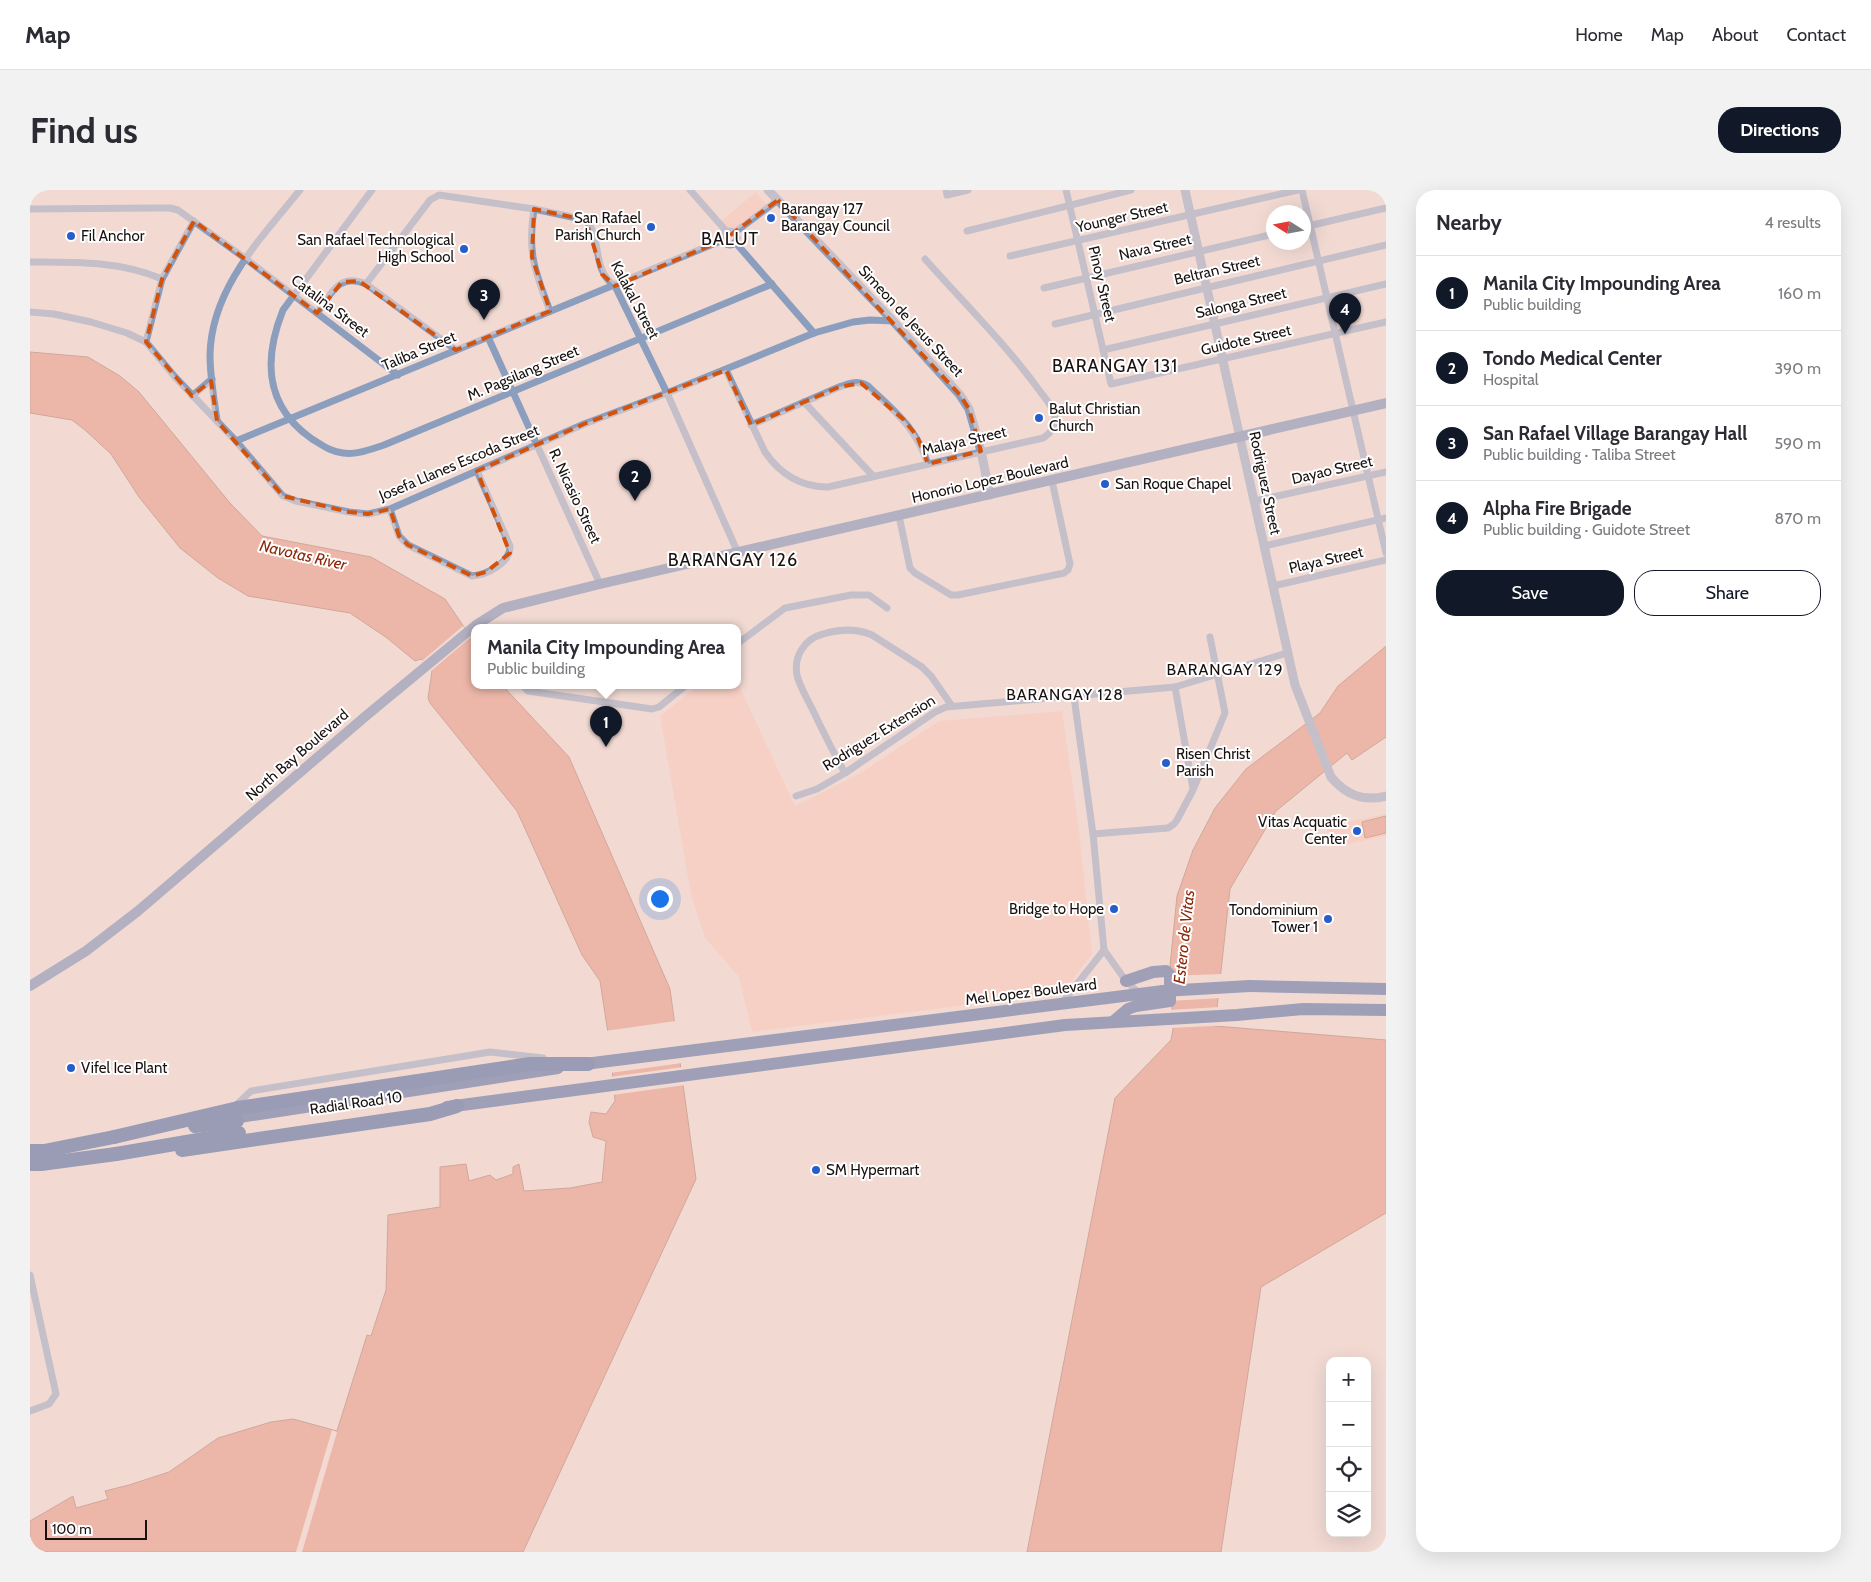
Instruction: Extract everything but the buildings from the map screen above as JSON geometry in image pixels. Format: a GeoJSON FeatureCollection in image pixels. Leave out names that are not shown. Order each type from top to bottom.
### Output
{"type":"FeatureCollection","features":[{"type":"Feature","properties":{"kind":"highway"},"geometry":{"type":"LineString","coordinates":[[1114,1021],[1128,1009],[1136,1006],[1170,1001],[1170,974],[1166,971],[1153,972],[1126,981]]}},
{"type":"Feature","properties":{"kind":"highway","name":"Mel Lopez Boulevard"},"geometry":{"type":"LineString","coordinates":[[682,1052],[1163,991],[1250,986],[1386,989]]}},
{"type":"Feature","properties":{"kind":"highway"},"geometry":{"type":"LineString","coordinates":[[1114,1021],[1237,1015],[1302,1009],[1386,1010]]}},
{"type":"Feature","properties":{"kind":"highway","name":"Radial Road 10"},"geometry":{"type":"LineString","coordinates":[[30,1170],[457,1106],[970,1037],[1114,1021]]}},
{"type":"Feature","properties":{"kind":"highway","name":"Radial Road 10"},"geometry":{"type":"LineString","coordinates":[[31,1156],[218,1120],[588,1064],[682,1052]]}},
{"type":"Feature","properties":{"kind":"highway"},"geometry":{"type":"LineString","coordinates":[[31,1156],[44,1151],[238,1108],[530,1064],[588,1064]]}},
{"type":"Feature","properties":{"kind":"highway"},"geometry":{"type":"LineString","coordinates":[[31,1156],[41,1164],[116,1154],[182,1150],[430,1114],[457,1106]]}},
{"type":"Feature","properties":{"kind":"highway"},"geometry":{"type":"LineString","coordinates":[[218,1120],[221,1140]]}},
{"type":"Feature","properties":{"kind":"highway"},"geometry":{"type":"LineString","coordinates":[[114,1137],[238,1127],[116,1154]]}},
{"type":"Feature","properties":{"kind":"main road","name":"Honorio Lopez Boulevard"},"geometry":{"type":"LineString","coordinates":[[600,584],[1386,403]]}},
{"type":"Feature","properties":{"kind":"main road","name":"North Bay Boulevard"},"geometry":{"type":"LineString","coordinates":[[480,624],[503,608],[600,584]]}},
{"type":"Feature","properties":{"kind":"main road","name":"North Bay Boulevard"},"geometry":{"type":"LineString","coordinates":[[30,986],[86,951],[138,911],[367,715],[471,630]]}},
{"type":"Feature","properties":{"kind":"street"},"geometry":{"type":"LineString","coordinates":[[217,421],[210,355],[218,310],[225,293],[246,258],[300,190]]}},
{"type":"Feature","properties":{"kind":"street"},"geometry":{"type":"LineString","coordinates":[[289,420],[274,389],[271,350],[274,333],[283,310],[372,190]]}},
{"type":"Feature","properties":{"kind":"street"},"geometry":{"type":"LineString","coordinates":[[690,190],[730,232],[737,237],[735,242],[730,245],[726,244],[724,236],[730,232],[778,200]]}},
{"type":"Feature","properties":{"kind":"street","name":"Simeon de Jesus Street"},"geometry":{"type":"LineString","coordinates":[[768,190],[893,321],[960,395],[969,409],[981,451],[990,495]]}},
{"type":"Feature","properties":{"kind":"street"},"geometry":{"type":"LineString","coordinates":[[946,192],[968,190]]}},
{"type":"Feature","properties":{"kind":"street","name":"Pinoy Street"},"geometry":{"type":"LineString","coordinates":[[1066,190],[1112,384]]}},
{"type":"Feature","properties":{"kind":"street"},"geometry":{"type":"LineString","coordinates":[[966,231],[1131,190]]}},
{"type":"Feature","properties":{"kind":"street","name":"Rodriguez Street"},"geometry":{"type":"LineString","coordinates":[[1184,190],[1295,685],[1331,777],[1341,787],[1353,795],[1364,799],[1376,799],[1386,796]]}},
{"type":"Feature","properties":{"kind":"street","name":"Younger Street"},"geometry":{"type":"LineString","coordinates":[[1010,256],[1298,190]]}},
{"type":"Feature","properties":{"kind":"street"},"geometry":{"type":"LineString","coordinates":[[1302,190],[1304,205]]}},
{"type":"Feature","properties":{"kind":"street","name":"Kalakal Street"},"geometry":{"type":"LineString","coordinates":[[366,284],[434,197],[445,195],[534,209],[586,220],[592,228],[602,274],[607,281],[615,286],[641,339],[738,553]]}},
{"type":"Feature","properties":{"kind":"street","name":"Catalina Street"},"geometry":{"type":"LineString","coordinates":[[30,209],[170,208],[178,210],[246,258],[398,375]]}},
{"type":"Feature","properties":{"kind":"street"},"geometry":{"type":"LineString","coordinates":[[1311,225],[1386,208]]}},
{"type":"Feature","properties":{"kind":"street"},"geometry":{"type":"LineString","coordinates":[[534,209],[531,233],[534,270],[550,311]]}},
{"type":"Feature","properties":{"kind":"street"},"geometry":{"type":"LineString","coordinates":[[146,342],[162,279],[194,221]]}},
{"type":"Feature","properties":{"kind":"street","name":"Nava Street"},"geometry":{"type":"LineString","coordinates":[[1044,288],[1266,236]]}},
{"type":"Feature","properties":{"kind":"street"},"geometry":{"type":"LineString","coordinates":[[1311,239],[1318,261],[1369,476],[1382,519],[1386,553]]}},
{"type":"Feature","properties":{"kind":"street","name":"Taliba Street"},"geometry":{"type":"LineString","coordinates":[[236,441],[724,240]]}},
{"type":"Feature","properties":{"kind":"street"},"geometry":{"type":"LineString","coordinates":[[735,242],[814,333]]}},
{"type":"Feature","properties":{"kind":"street","name":"Beltran Street"},"geometry":{"type":"LineString","coordinates":[[1054,324],[1206,286],[1386,245]]}},
{"type":"Feature","properties":{"kind":"street","name":"Malaya Street"},"geometry":{"type":"LineString","coordinates":[[726,370],[751,425],[772,463],[793,479],[816,487],[1043,438],[1050,434],[1054,426],[1055,416],[1051,406],[1016,361],[925,259]]}},
{"type":"Feature","properties":{"kind":"street"},"geometry":{"type":"LineString","coordinates":[[30,262],[102,263],[124,267],[162,279]]}},
{"type":"Feature","properties":{"kind":"street"},"geometry":{"type":"LineString","coordinates":[[317,313],[342,282],[352,280],[366,284],[456,350]]}},
{"type":"Feature","properties":{"kind":"street","name":"M. Pagsilang Street"},"geometry":{"type":"LineString","coordinates":[[289,420],[304,433],[332,451],[356,454],[384,445],[772,284]]}},
{"type":"Feature","properties":{"kind":"street","name":"Salonga Street"},"geometry":{"type":"LineString","coordinates":[[1103,350],[1386,284]]}},
{"type":"Feature","properties":{"kind":"street","name":"Josefa Llanes Escoda Street"},"geometry":{"type":"LineString","coordinates":[[30,312],[54,314],[91,322],[127,333],[146,342],[175,378],[236,441],[283,496],[296,501],[368,514],[390,509],[584,424],[667,394],[814,333],[853,322],[870,320],[893,321]]}},
{"type":"Feature","properties":{"kind":"street","name":"Guidote Street"},"geometry":{"type":"LineString","coordinates":[[1112,384],[1386,322]]}},
{"type":"Feature","properties":{"kind":"street","name":"R. Nicasio Street"},"geometry":{"type":"LineString","coordinates":[[488,337],[600,584]]}},
{"type":"Feature","properties":{"kind":"street"},"geometry":{"type":"LineString","coordinates":[[192,396],[212,379]]}},
{"type":"Feature","properties":{"kind":"street"},"geometry":{"type":"LineString","coordinates":[[751,425],[839,386],[862,382],[903,419],[917,436],[928,464]]}},
{"type":"Feature","properties":{"kind":"street"},"geometry":{"type":"LineString","coordinates":[[804,402],[873,476]]}},
{"type":"Feature","properties":{"kind":"street"},"geometry":{"type":"LineString","coordinates":[[390,509],[398,536],[408,546],[472,576],[480,575],[504,561],[510,552],[510,546],[477,471]]}},
{"type":"Feature","properties":{"kind":"street","name":"Dayao Street"},"geometry":{"type":"LineString","coordinates":[[1255,501],[1386,472]]}},
{"type":"Feature","properties":{"kind":"street"},"geometry":{"type":"LineString","coordinates":[[899,516],[910,568],[915,573],[951,594],[958,595],[1064,573],[1068,570],[1070,564],[1052,481]]}},
{"type":"Feature","properties":{"kind":"street"},"geometry":{"type":"LineString","coordinates":[[1264,546],[1382,519]]}},
{"type":"Feature","properties":{"kind":"street","name":"Playa Street"},"geometry":{"type":"LineString","coordinates":[[1273,586],[1386,560]]}},
{"type":"Feature","properties":{"kind":"street"},"geometry":{"type":"LineString","coordinates":[[741,641],[785,608],[851,595],[869,595],[886,608]]}},
{"type":"Feature","properties":{"kind":"street"},"geometry":{"type":"LineString","coordinates":[[845,773],[829,746],[798,679],[797,662],[801,650],[808,640],[822,634],[852,629],[872,635],[922,667],[931,676],[952,706]]}},
{"type":"Feature","properties":{"kind":"street"},"geometry":{"type":"LineString","coordinates":[[1093,834],[1168,828],[1177,820],[1193,790],[1225,713],[1210,637]]}},
{"type":"Feature","properties":{"kind":"street","name":"Rodriguez Extension"},"geometry":{"type":"LineString","coordinates":[[796,796],[817,788],[845,773],[941,708],[1175,687],[1288,653]]}},
{"type":"Feature","properties":{"kind":"street"},"geometry":{"type":"LineString","coordinates":[[1175,687],[1193,790]]}},
{"type":"Feature","properties":{"kind":"street"},"geometry":{"type":"LineString","coordinates":[[526,689],[528,691],[652,709],[659,707],[681,689]]}},
{"type":"Feature","properties":{"kind":"street"},"geometry":{"type":"LineString","coordinates":[[1074,697],[1093,834],[1104,950],[1126,981],[1140,994]]}},
{"type":"Feature","properties":{"kind":"street"},"geometry":{"type":"LineString","coordinates":[[1061,1005],[1104,950]]}},
{"type":"Feature","properties":{"kind":"street"},"geometry":{"type":"LineString","coordinates":[[218,1120],[251,1091],[490,1052],[588,1064]]}},
{"type":"Feature","properties":{"kind":"street"},"geometry":{"type":"LineString","coordinates":[[30,1275],[56,1394],[48,1404],[30,1411]]}},
{"type":"Feature","properties":{"kind":"highlighted area"},"geometry":{"type":"Polygon","coordinates":[[[778,200],[960,395],[969,409],[981,451],[928,464],[917,436],[903,419],[861,383],[839,387],[751,425],[726,370],[584,424],[477,471],[510,553],[486,572],[472,576],[408,545],[399,536],[390,509],[368,514],[349,512],[283,496],[217,421],[211,381],[192,396],[146,342],[162,279],[194,221],[317,313],[342,282],[359,281],[456,350],[550,311],[532,257],[534,209],[586,220],[602,274],[615,286],[725,239],[778,200]]]}},
{"type":"Feature","properties":{"kind":"shaded area"},"geometry":{"type":"Polygon","coordinates":[[[756,192],[767,205],[735,230],[726,228],[721,221],[756,192]]]}},
{"type":"Feature","properties":{"kind":"shaded area"},"geometry":{"type":"Polygon","coordinates":[[[694,689],[741,689],[795,806],[859,774],[939,721],[1062,711],[1079,829],[1092,954],[1064,991],[752,1032],[739,977],[705,938],[691,895],[660,716],[694,689]]]}},
{"type":"Feature","properties":{"kind":"shaded area","name":"Vitas Acquatic Center"},"geometry":{"type":"Polygon","coordinates":[[[1386,814],[1386,836],[1334,847],[1326,826],[1386,814]]]}},
{"type":"Feature","properties":{"kind":"water","name":"Navotas River"},"geometry":{"type":"Polygon","coordinates":[[[30,352],[88,357],[120,376],[139,392],[230,503],[262,536],[371,557],[445,599],[471,637],[471,689],[506,689],[569,757],[670,989],[696,1179],[523,1552],[30,1552],[30,1521],[73,1496],[76,1508],[108,1499],[105,1491],[169,1472],[218,1438],[271,1422],[293,1419],[337,1431],[367,1335],[371,1336],[386,1290],[388,1215],[440,1207],[440,1167],[466,1164],[469,1181],[490,1175],[496,1180],[513,1174],[513,1167],[519,1164],[524,1191],[570,1188],[602,1182],[606,1141],[593,1137],[589,1122],[591,1112],[606,1114],[615,1101],[610,1046],[600,981],[582,955],[517,811],[430,703],[428,698],[432,671],[421,659],[415,661],[387,638],[350,613],[248,596],[218,578],[180,548],[139,497],[111,454],[85,430],[72,420],[30,413],[30,352]]]}},
{"type":"Feature","properties":{"kind":"water","name":"Estero de Vitas"},"geometry":{"type":"Polygon","coordinates":[[[1386,646],[1386,737],[1352,760],[1347,753],[1276,811],[1230,889],[1215,1026],[1386,1040],[1386,1213],[1261,1287],[1221,1552],[1027,1552],[1115,1098],[1171,1040],[1173,1029],[1170,966],[1177,896],[1193,850],[1215,808],[1246,769],[1320,713],[1338,686],[1386,646]]]}},
{"type":"Feature","properties":{"kind":"water"},"geometry":{"type":"Polygon","coordinates":[[[1386,816],[1386,833],[1365,838],[1362,822],[1386,816]]]}},
{"type":"Feature","properties":{"kind":"pier"},"geometry":{"type":"Polygon","coordinates":[[[463,626],[471,635],[431,671],[422,661],[463,626]]]}},
{"type":"Feature","properties":{"kind":"pier"},"geometry":{"type":"Polygon","coordinates":[[[1223,974],[1221,998],[1169,1001],[1168,976],[1223,974]]]}},
{"type":"Feature","properties":{"kind":"pier"},"geometry":{"type":"Polygon","coordinates":[[[1220,1007],[1218,1024],[1231,1025],[1170,1028],[1170,1010],[1220,1007]]]}},
{"type":"Feature","properties":{"kind":"pier"},"geometry":{"type":"Polygon","coordinates":[[[676,1021],[682,1063],[610,1073],[605,1031],[676,1021]]]}},
{"type":"Feature","properties":{"kind":"pier"},"geometry":{"type":"Polygon","coordinates":[[[683,1067],[685,1085],[612,1095],[610,1077],[683,1067]]]}},
{"type":"Feature","properties":{"kind":"pier"},"geometry":{"type":"Polygon","coordinates":[[[332,1430],[337,1432],[302,1552],[296,1552],[332,1430]]]}},
{"type":"Feature","properties":{"kind":"place","name":"Barangay 127 Barangay Council"},"geometry":{"type":"Point","coordinates":[771,218]}},
{"type":"Feature","properties":{"kind":"place","name":"San Rafael Parish Church"},"geometry":{"type":"Point","coordinates":[651,227]}},
{"type":"Feature","properties":{"kind":"place","name":"Fil Anchor"},"geometry":{"type":"Point","coordinates":[71,236]}},
{"type":"Feature","properties":{"kind":"place","name":"San Rafael Technological High School"},"geometry":{"type":"Point","coordinates":[464,249]}},
{"type":"Feature","properties":{"kind":"place","name":"San Rafael Village Barangay Hall"},"geometry":{"type":"Point","coordinates":[484,320]}},
{"type":"Feature","properties":{"kind":"place","name":"Alpha Fire Brigade"},"geometry":{"type":"Point","coordinates":[1345,334]}},
{"type":"Feature","properties":{"kind":"place","name":"Balut Christian Church"},"geometry":{"type":"Point","coordinates":[1039,418]}},
{"type":"Feature","properties":{"kind":"place","name":"San Roque Chapel"},"geometry":{"type":"Point","coordinates":[1105,484]}},
{"type":"Feature","properties":{"kind":"place","name":"Tondo Medical Center"},"geometry":{"type":"Point","coordinates":[635,501]}},
{"type":"Feature","properties":{"kind":"place","name":"Manila City Impounding Area"},"geometry":{"type":"Point","coordinates":[606,747]}},
{"type":"Feature","properties":{"kind":"place","name":"Risen Christ Parish"},"geometry":{"type":"Point","coordinates":[1166,763]}},
{"type":"Feature","properties":{"kind":"place","name":"Vitas Acquatic Center"},"geometry":{"type":"Point","coordinates":[1357,831]}},
{"type":"Feature","properties":{"kind":"place","name":"Bridge to Hope"},"geometry":{"type":"Point","coordinates":[1114,909]}},
{"type":"Feature","properties":{"kind":"place","name":"Tondominium Tower 1"},"geometry":{"type":"Point","coordinates":[1328,919]}},
{"type":"Feature","properties":{"kind":"place","name":"Vifel Ice Plant"},"geometry":{"type":"Point","coordinates":[71,1068]}},
{"type":"Feature","properties":{"kind":"place","name":"SM Hypermart"},"geometry":{"type":"Point","coordinates":[816,1170]}},
{"type":"Feature","properties":{"kind":"district","name":"BALUT"},"geometry":{"type":"Point","coordinates":[730,239]}},
{"type":"Feature","properties":{"kind":"district","name":"BARANGAY 131"},"geometry":{"type":"Point","coordinates":[1115,366]}},
{"type":"Feature","properties":{"kind":"district","name":"BARANGAY 126"},"geometry":{"type":"Point","coordinates":[733,560]}},
{"type":"Feature","properties":{"kind":"district","name":"BARANGAY 129"},"geometry":{"type":"Point","coordinates":[1225,669]}},
{"type":"Feature","properties":{"kind":"district","name":"BARANGAY 128"},"geometry":{"type":"Point","coordinates":[1065,694]}}]}
